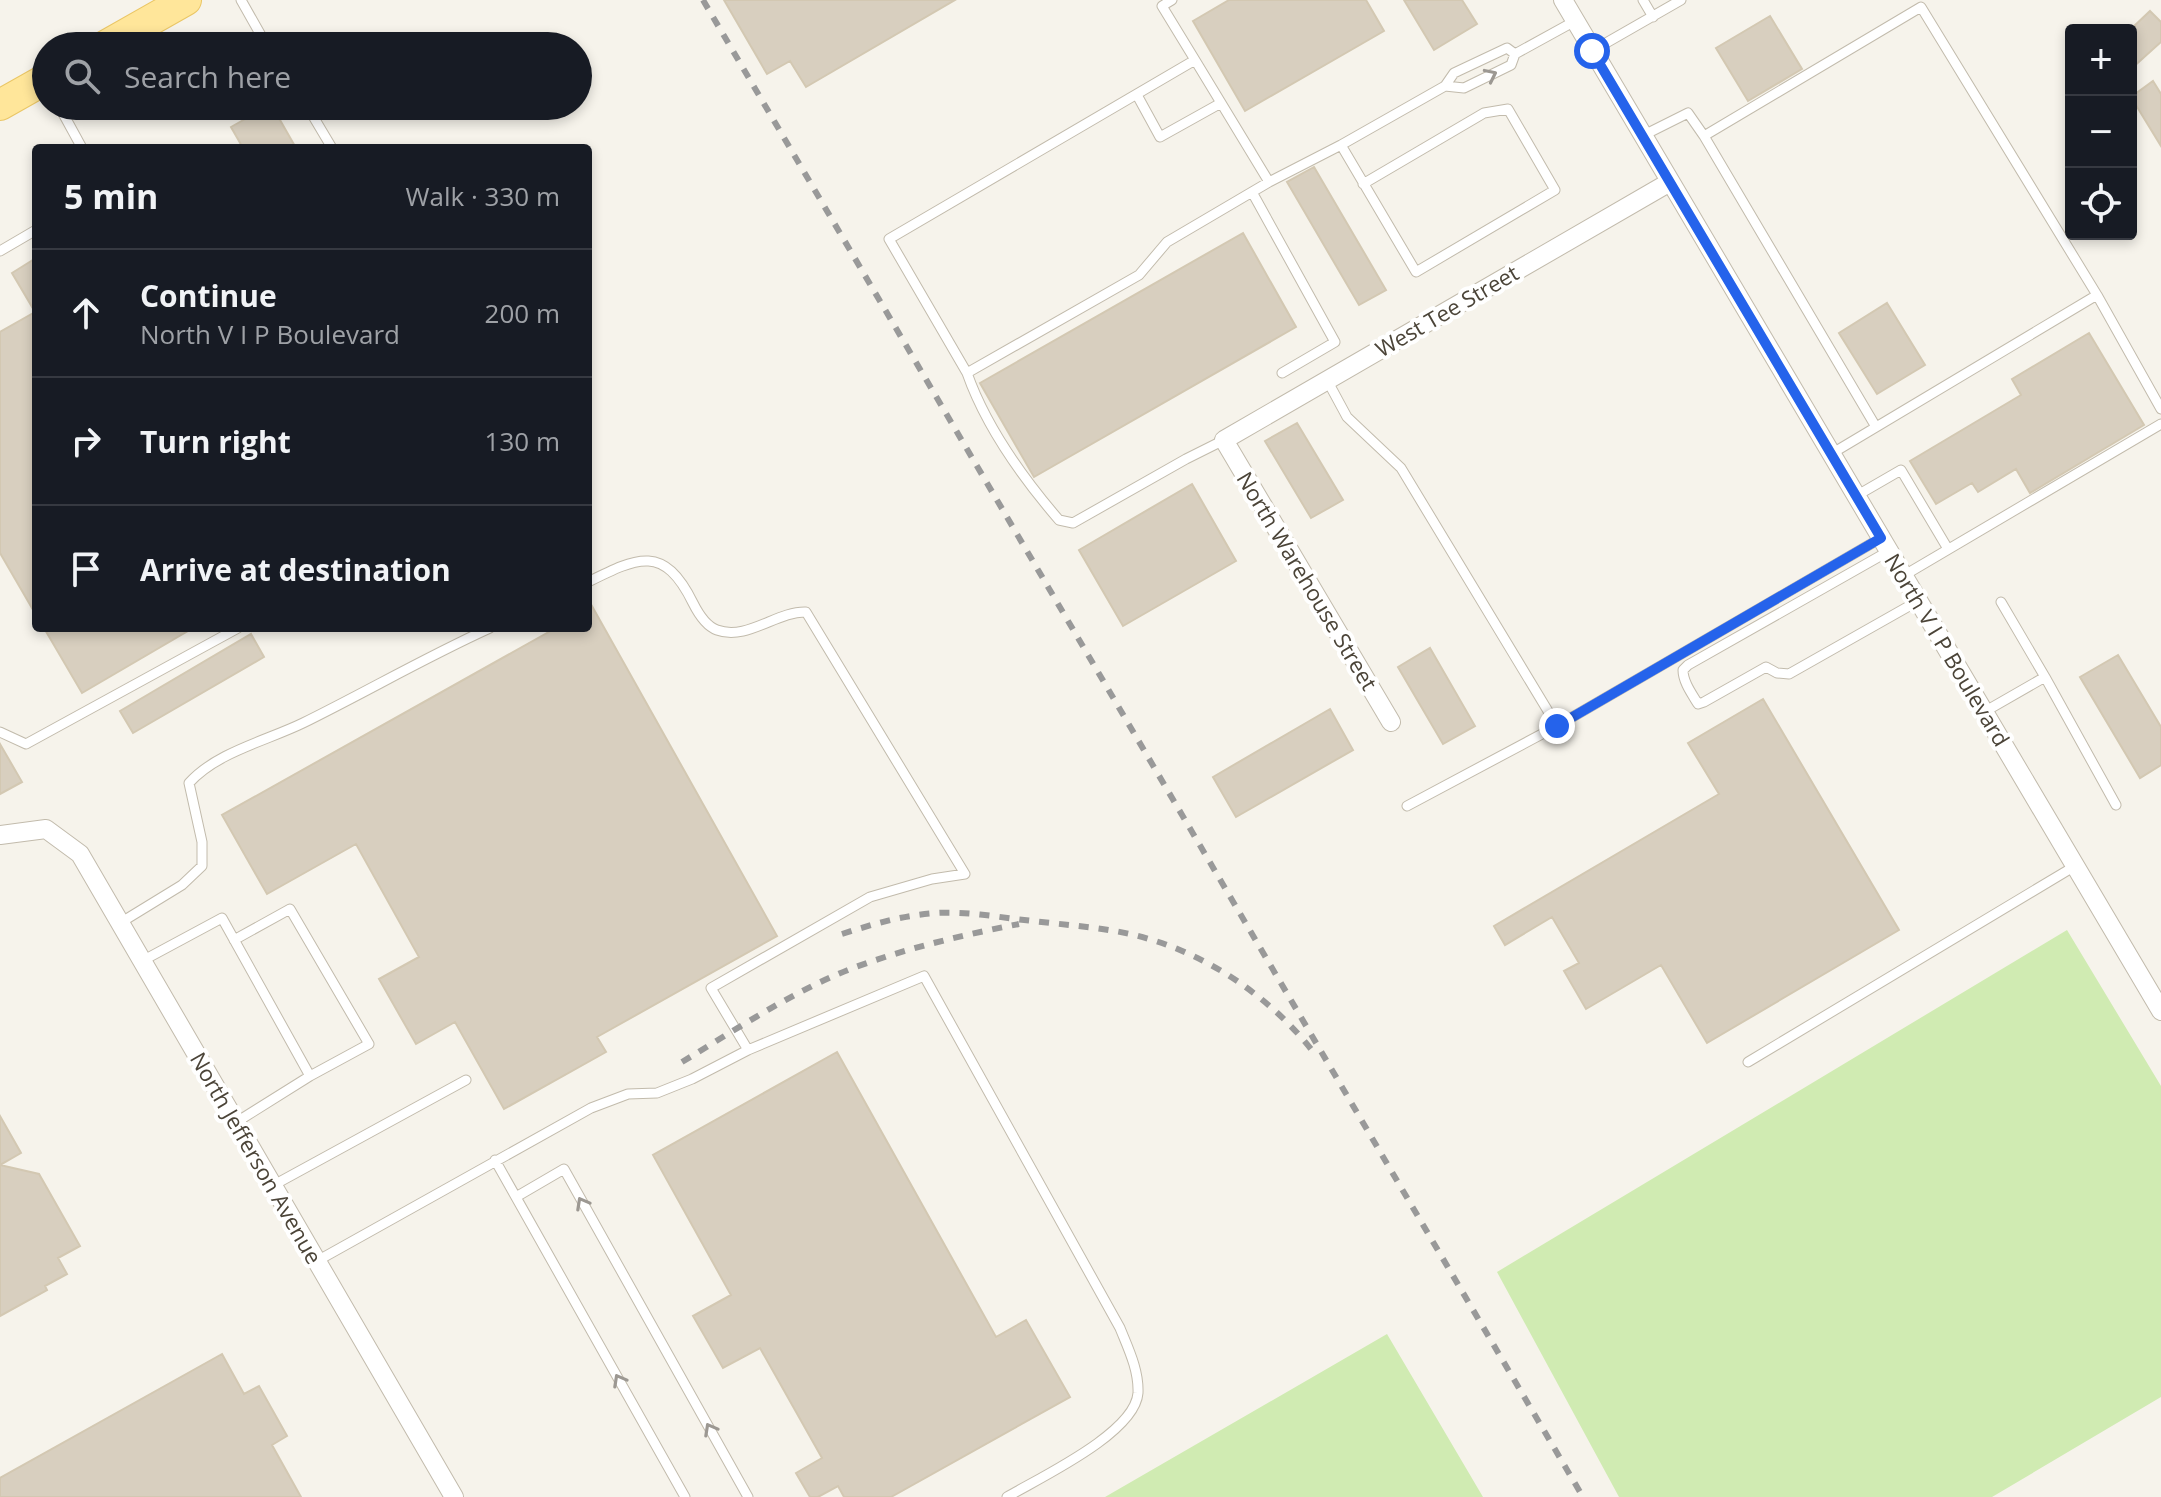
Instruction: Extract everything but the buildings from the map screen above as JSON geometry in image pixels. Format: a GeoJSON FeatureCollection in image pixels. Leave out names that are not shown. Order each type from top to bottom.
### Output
{"type":"FeatureCollection","features":[{"type":"Feature","properties":{"kind":"main road"},"geometry":{"type":"LineString","coordinates":[[135,32],[186,0]]}},
{"type":"Feature","properties":{"kind":"main road"},"geometry":{"type":"LineString","coordinates":[[0,105],[32,88]]}},
{"type":"Feature","properties":{"kind":"street","name":"North V I P Boulevard"},"geometry":{"type":"LineString","coordinates":[[1563,0],[2161,1011]]}},
{"type":"Feature","properties":{"kind":"street","name":"West Tee Street"},"geometry":{"type":"LineString","coordinates":[[1224,440],[1670,182]]}},
{"type":"Feature","properties":{"kind":"street","name":"North Warehouse Street"},"geometry":{"type":"LineString","coordinates":[[1224,440],[1391,722]]}},
{"type":"Feature","properties":{"kind":"street","name":"North Jefferson Avenue"},"geometry":{"type":"LineString","coordinates":[[0,835],[46,829],[80,854],[454,1497]]}},
{"type":"Feature","properties":{"kind":"lane"},"geometry":{"type":"LineString","coordinates":[[241,0],[259,32]]}},
{"type":"Feature","properties":{"kind":"lane"},"geometry":{"type":"LineString","coordinates":[[1172,0],[1162,6],[1269,182]]}},
{"type":"Feature","properties":{"kind":"lane"},"geometry":{"type":"LineString","coordinates":[[1643,0],[1653,17]]}},
{"type":"Feature","properties":{"kind":"lane"},"geometry":{"type":"LineString","coordinates":[[1592,51],[1681,0]]}},
{"type":"Feature","properties":{"kind":"lane"},"geometry":{"type":"LineString","coordinates":[[1704,136],[1921,7],[2097,295],[2161,409]]}},
{"type":"Feature","properties":{"kind":"lane"},"geometry":{"type":"LineString","coordinates":[[1445,86],[1464,88],[1511,65],[1515,54],[1575,21]]}},
{"type":"Feature","properties":{"kind":"lane"},"geometry":{"type":"LineString","coordinates":[[967,373],[1139,275],[1167,242],[1269,182],[1445,86],[1454,73],[1507,48],[1515,54]]}},
{"type":"Feature","properties":{"kind":"lane"},"geometry":{"type":"LineString","coordinates":[[1195,60],[889,239],[967,373],[978,406],[1017,466],[1059,520],[1073,523],[1224,440]]}},
{"type":"Feature","properties":{"kind":"lane"},"geometry":{"type":"LineString","coordinates":[[1137,95],[1160,137],[1221,103]]}},
{"type":"Feature","properties":{"kind":"lane"},"geometry":{"type":"LineString","coordinates":[[1341,145],[1363,184],[1416,272],[1555,190],[1508,109],[1484,113],[1363,184]]}},
{"type":"Feature","properties":{"kind":"lane"},"geometry":{"type":"LineString","coordinates":[[1642,136],[1688,113],[1876,427]]}},
{"type":"Feature","properties":{"kind":"lane"},"geometry":{"type":"LineString","coordinates":[[67,120],[80,144]]}},
{"type":"Feature","properties":{"kind":"lane"},"geometry":{"type":"LineString","coordinates":[[315,120],[330,144]]}},
{"type":"Feature","properties":{"kind":"lane"},"geometry":{"type":"LineString","coordinates":[[1252,192],[1335,342],[1282,373]]}},
{"type":"Feature","properties":{"kind":"lane"},"geometry":{"type":"LineString","coordinates":[[0,251],[32,232]]}},
{"type":"Feature","properties":{"kind":"lane"},"geometry":{"type":"LineString","coordinates":[[1831,454],[2097,295]]}},
{"type":"Feature","properties":{"kind":"lane"},"geometry":{"type":"LineString","coordinates":[[1327,380],[1347,417],[1401,468],[1557,726]]}},
{"type":"Feature","properties":{"kind":"lane"},"geometry":{"type":"LineString","coordinates":[[1903,576],[2161,424]]}},
{"type":"Feature","properties":{"kind":"lane"},"geometry":{"type":"LineString","coordinates":[[1856,496],[1901,470],[1948,549]]}},
{"type":"Feature","properties":{"kind":"lane"},"geometry":{"type":"LineString","coordinates":[[1407,806],[1885,544]]}},
{"type":"Feature","properties":{"kind":"lane"},"geometry":{"type":"LineString","coordinates":[[1885,544],[1688,665],[1683,670],[1683,676],[1698,704],[1766,667],[1777,673],[1789,674],[1918,601]]}},
{"type":"Feature","properties":{"kind":"lane"},"geometry":{"type":"LineString","coordinates":[[592,580],[631,562],[652,561],[666,566],[680,578],[700,616],[715,630],[734,633],[792,611],[806,612],[965,874],[932,879],[870,897],[711,988],[748,1050]]}},
{"type":"Feature","properties":{"kind":"lane"},"geometry":{"type":"LineString","coordinates":[[2001,602],[2116,805]]}},
{"type":"Feature","properties":{"kind":"lane"},"geometry":{"type":"LineString","coordinates":[[0,732],[26,744],[231,632]]}},
{"type":"Feature","properties":{"kind":"lane"},"geometry":{"type":"LineString","coordinates":[[120,923],[182,885],[202,866],[202,842],[189,783],[198,774],[230,755],[302,723],[481,632]]}},
{"type":"Feature","properties":{"kind":"lane"},"geometry":{"type":"LineString","coordinates":[[1984,712],[2045,677]]}},
{"type":"Feature","properties":{"kind":"lane"},"geometry":{"type":"LineString","coordinates":[[1748,1062],[2075,866]]}},
{"type":"Feature","properties":{"kind":"lane"},"geometry":{"type":"LineString","coordinates":[[234,940],[290,909],[369,1044],[235,1123]]}},
{"type":"Feature","properties":{"kind":"lane"},"geometry":{"type":"LineString","coordinates":[[142,961],[222,918],[310,1076]]}},
{"type":"Feature","properties":{"kind":"lane"},"geometry":{"type":"LineString","coordinates":[[316,1261],[591,1108],[628,1094],[657,1093],[748,1050],[924,976],[1120,1328],[1134,1363],[1138,1394],[1128,1419],[1104,1439],[1007,1497]]}},
{"type":"Feature","properties":{"kind":"lane"},"geometry":{"type":"LineString","coordinates":[[272,1186],[466,1080]]}},
{"type":"Feature","properties":{"kind":"lane"},"geometry":{"type":"LineString","coordinates":[[495,1160],[685,1497]]}},
{"type":"Feature","properties":{"kind":"lane"},"geometry":{"type":"LineString","coordinates":[[516,1197],[564,1169],[748,1497]]}},
{"type":"Feature","properties":{"kind":"green space"},"geometry":{"type":"Polygon","coordinates":[[[2067,930],[2161,1086],[2161,1397],[1992,1497],[1619,1497],[1497,1272],[2067,930]]]}},
{"type":"Feature","properties":{"kind":"green space"},"geometry":{"type":"Polygon","coordinates":[[[1387,1334],[1483,1497],[1105,1497],[1387,1334]]]}},
{"type":"Feature","properties":{"kind":"railway"},"geometry":{"type":"LineString","coordinates":[[703,0],[1583,1497]]}},
{"type":"Feature","properties":{"kind":"railway"},"geometry":{"type":"LineString","coordinates":[[842,934],[901,918],[949,913],[1082,926],[1130,934],[1182,951],[1230,976],[1274,1010],[1311,1049]]}},
{"type":"Feature","properties":{"kind":"railway"},"geometry":{"type":"LineString","coordinates":[[682,1062],[787,999],[831,977],[894,954],[1019,924]]}},
{"type":"Feature","properties":{"kind":"route"},"geometry":{"type":"LineString","coordinates":[[1557,726],[1881,538],[1592,51]]}}]}
